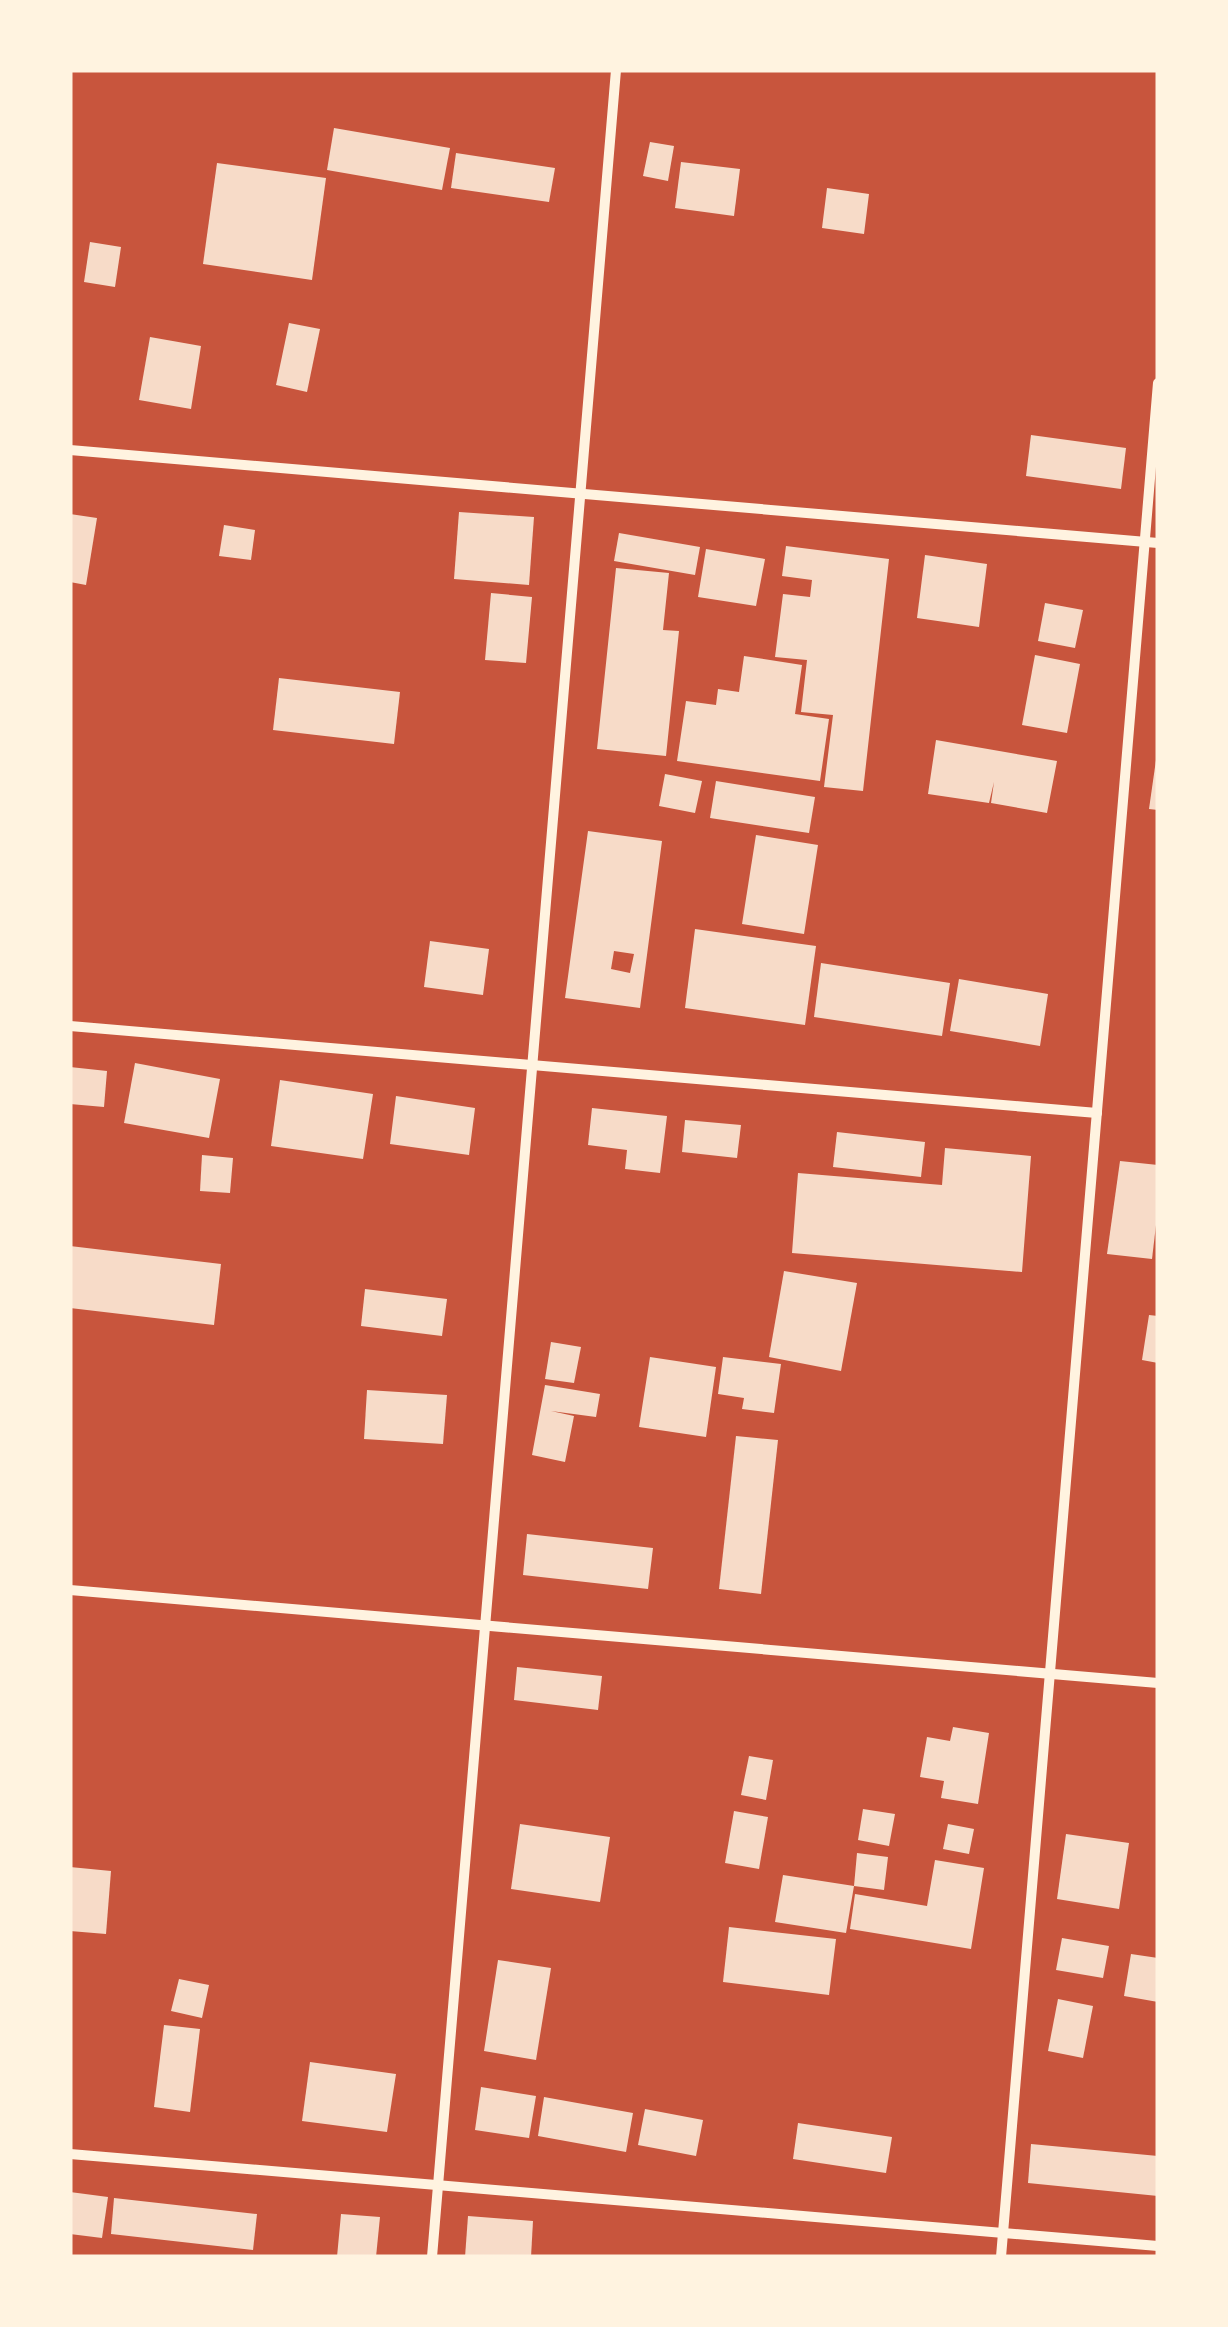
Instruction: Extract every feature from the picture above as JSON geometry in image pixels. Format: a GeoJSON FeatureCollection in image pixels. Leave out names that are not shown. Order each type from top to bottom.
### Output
{"type":"FeatureCollection","features":[{"type":"Feature","properties":{"kind":"street"},"geometry":{"type":"LineString","coordinates":[[432,2257],[616,70]]}},
{"type":"Feature","properties":{"kind":"street"},"geometry":{"type":"LineString","coordinates":[[1001,2257],[1158,383]]}},
{"type":"Feature","properties":{"kind":"street"},"geometry":{"type":"LineString","coordinates":[[70,450],[1158,543]]}},
{"type":"Feature","properties":{"kind":"street"},"geometry":{"type":"LineString","coordinates":[[70,1026],[1097,1113]]}},
{"type":"Feature","properties":{"kind":"street"},"geometry":{"type":"LineString","coordinates":[[70,1590],[1158,1683]]}},
{"type":"Feature","properties":{"kind":"street"},"geometry":{"type":"LineString","coordinates":[[70,2154],[1158,2246]]}},
{"type":"Feature","properties":{"kind":"building"},"geometry":{"type":"Polygon","coordinates":[[[334,128],[450,148],[442,190],[327,170],[334,128]]]}},
{"type":"Feature","properties":{"kind":"building"},"geometry":{"type":"Polygon","coordinates":[[[650,142],[674,146],[668,181],[643,176],[650,142]]]}},
{"type":"Feature","properties":{"kind":"building"},"geometry":{"type":"Polygon","coordinates":[[[456,153],[555,168],[549,202],[451,188],[456,153]]]}},
{"type":"Feature","properties":{"kind":"building"},"geometry":{"type":"Polygon","coordinates":[[[681,162],[740,169],[734,216],[675,208],[681,162]]]}},
{"type":"Feature","properties":{"kind":"building"},"geometry":{"type":"Polygon","coordinates":[[[217,163],[326,178],[312,280],[203,264],[217,163]]]}},
{"type":"Feature","properties":{"kind":"building"},"geometry":{"type":"Polygon","coordinates":[[[827,188],[869,194],[864,234],[822,228],[827,188]]]}},
{"type":"Feature","properties":{"kind":"building"},"geometry":{"type":"Polygon","coordinates":[[[90,242],[121,247],[115,287],[84,282],[90,242]]]}},
{"type":"Feature","properties":{"kind":"building"},"geometry":{"type":"Polygon","coordinates":[[[289,323],[320,329],[307,392],[276,385],[289,323]]]}},
{"type":"Feature","properties":{"kind":"building"},"geometry":{"type":"Polygon","coordinates":[[[150,337],[201,346],[191,409],[139,400],[150,337]]]}},
{"type":"Feature","properties":{"kind":"building"},"geometry":{"type":"Polygon","coordinates":[[[1031,435],[1126,448],[1121,489],[1026,476],[1031,435]]]}},
{"type":"Feature","properties":{"kind":"building"},"geometry":{"type":"Polygon","coordinates":[[[459,512],[534,517],[529,585],[454,579],[459,512]]]}},
{"type":"Feature","properties":{"kind":"building"},"geometry":{"type":"Polygon","coordinates":[[[70,514],[97,518],[86,585],[70,582],[70,514]]]}},
{"type":"Feature","properties":{"kind":"building"},"geometry":{"type":"Polygon","coordinates":[[[224,525],[255,530],[251,560],[219,556],[224,525]]]}},
{"type":"Feature","properties":{"kind":"building"},"geometry":{"type":"Polygon","coordinates":[[[619,533],[700,547],[695,575],[614,561],[619,533]]]}},
{"type":"Feature","properties":{"kind":"building"},"geometry":{"type":"Polygon","coordinates":[[[786,546],[889,559],[863,791],[824,787],[833,715],[801,712],[807,660],[775,657],[783,594],[810,597],[812,580],[782,576],[786,546]]]}},
{"type":"Feature","properties":{"kind":"building"},"geometry":{"type":"Polygon","coordinates":[[[706,549],[765,559],[756,606],[698,597],[706,549]]]}},
{"type":"Feature","properties":{"kind":"building"},"geometry":{"type":"Polygon","coordinates":[[[925,555],[987,564],[979,627],[917,618],[925,555]]]}},
{"type":"Feature","properties":{"kind":"building"},"geometry":{"type":"Polygon","coordinates":[[[616,568],[669,573],[663,630],[679,631],[666,756],[597,749],[616,568]]]}},
{"type":"Feature","properties":{"kind":"building"},"geometry":{"type":"Polygon","coordinates":[[[491,593],[532,597],[526,663],[485,660],[491,593]]]}},
{"type":"Feature","properties":{"kind":"building"},"geometry":{"type":"Polygon","coordinates":[[[1045,603],[1083,610],[1075,648],[1038,641],[1045,603]]]}},
{"type":"Feature","properties":{"kind":"building"},"geometry":{"type":"Polygon","coordinates":[[[1035,655],[1080,664],[1067,733],[1022,725],[1035,655]]]}},
{"type":"Feature","properties":{"kind":"building"},"geometry":{"type":"Polygon","coordinates":[[[744,656],[802,665],[795,714],[829,719],[820,781],[677,761],[686,701],[716,705],[718,689],[739,692],[744,656]]]}},
{"type":"Feature","properties":{"kind":"building"},"geometry":{"type":"Polygon","coordinates":[[[279,678],[400,692],[394,744],[273,730],[279,678]]]}},
{"type":"Feature","properties":{"kind":"building"},"geometry":{"type":"Polygon","coordinates":[[[936,740],[1057,761],[1047,813],[991,803],[994,782],[989,803],[928,794],[936,740]]]}},
{"type":"Feature","properties":{"kind":"building"},"geometry":{"type":"Polygon","coordinates":[[[1158,760],[1158,810],[1149,809],[1158,760]]]}},
{"type":"Feature","properties":{"kind":"building"},"geometry":{"type":"Polygon","coordinates":[[[665,774],[702,781],[695,813],[659,806],[665,774]]]}},
{"type":"Feature","properties":{"kind":"building"},"geometry":{"type":"Polygon","coordinates":[[[716,781],[815,797],[809,833],[710,818],[716,781]]]}},
{"type":"Feature","properties":{"kind":"building"},"geometry":{"type":"Polygon","coordinates":[[[588,831],[662,841],[640,1008],[565,998],[588,831]],[[614,951],[611,969],[630,973],[634,954],[614,951]]]}},
{"type":"Feature","properties":{"kind":"building"},"geometry":{"type":"Polygon","coordinates":[[[756,835],[818,845],[804,934],[742,924],[756,835]]]}},
{"type":"Feature","properties":{"kind":"building"},"geometry":{"type":"Polygon","coordinates":[[[695,929],[816,946],[805,1025],[685,1008],[695,929]]]}},
{"type":"Feature","properties":{"kind":"building"},"geometry":{"type":"Polygon","coordinates":[[[430,941],[489,949],[483,995],[424,987],[430,941]]]}},
{"type":"Feature","properties":{"kind":"building"},"geometry":{"type":"Polygon","coordinates":[[[821,963],[950,983],[942,1036],[814,1017],[821,963]]]}},
{"type":"Feature","properties":{"kind":"building"},"geometry":{"type":"Polygon","coordinates":[[[959,979],[1048,994],[1040,1046],[950,1031],[959,979]]]}},
{"type":"Feature","properties":{"kind":"building"},"geometry":{"type":"Polygon","coordinates":[[[135,1063],[220,1079],[209,1138],[124,1123],[135,1063]]]}},
{"type":"Feature","properties":{"kind":"building"},"geometry":{"type":"Polygon","coordinates":[[[70,1067],[107,1071],[104,1107],[70,1104],[70,1067]]]}},
{"type":"Feature","properties":{"kind":"building"},"geometry":{"type":"Polygon","coordinates":[[[280,1080],[373,1094],[363,1159],[271,1146],[280,1080]]]}},
{"type":"Feature","properties":{"kind":"building"},"geometry":{"type":"Polygon","coordinates":[[[396,1096],[475,1108],[469,1155],[390,1144],[396,1096]]]}},
{"type":"Feature","properties":{"kind":"building"},"geometry":{"type":"Polygon","coordinates":[[[592,1108],[667,1116],[660,1173],[625,1169],[627,1150],[588,1145],[592,1108]]]}},
{"type":"Feature","properties":{"kind":"building"},"geometry":{"type":"Polygon","coordinates":[[[685,1120],[741,1125],[737,1158],[682,1152],[685,1120]]]}},
{"type":"Feature","properties":{"kind":"building"},"geometry":{"type":"Polygon","coordinates":[[[837,1132],[925,1142],[921,1177],[833,1167],[837,1132]]]}},
{"type":"Feature","properties":{"kind":"building"},"geometry":{"type":"Polygon","coordinates":[[[945,1148],[1031,1156],[1022,1272],[792,1253],[798,1173],[942,1185],[945,1148]]]}},
{"type":"Feature","properties":{"kind":"building"},"geometry":{"type":"Polygon","coordinates":[[[202,1155],[233,1158],[230,1193],[200,1191],[202,1155]]]}},
{"type":"Feature","properties":{"kind":"building"},"geometry":{"type":"Polygon","coordinates":[[[1120,1161],[1158,1165],[1152,1259],[1107,1254],[1120,1161]]]}},
{"type":"Feature","properties":{"kind":"building"},"geometry":{"type":"Polygon","coordinates":[[[70,1246],[221,1264],[214,1325],[70,1308],[70,1246]]]}},
{"type":"Feature","properties":{"kind":"building"},"geometry":{"type":"Polygon","coordinates":[[[784,1271],[857,1283],[841,1371],[769,1357],[784,1271]]]}},
{"type":"Feature","properties":{"kind":"building"},"geometry":{"type":"Polygon","coordinates":[[[365,1289],[447,1299],[442,1336],[361,1326],[365,1289]]]}},
{"type":"Feature","properties":{"kind":"building"},"geometry":{"type":"Polygon","coordinates":[[[1149,1315],[1158,1316],[1158,1363],[1142,1360],[1149,1315]]]}},
{"type":"Feature","properties":{"kind":"building"},"geometry":{"type":"Polygon","coordinates":[[[551,1342],[581,1347],[574,1383],[545,1379],[551,1342]]]}},
{"type":"Feature","properties":{"kind":"building"},"geometry":{"type":"Polygon","coordinates":[[[650,1357],[716,1367],[706,1437],[639,1427],[650,1357]]]}},
{"type":"Feature","properties":{"kind":"building"},"geometry":{"type":"Polygon","coordinates":[[[723,1357],[781,1364],[774,1413],[742,1409],[744,1398],[718,1394],[723,1357]]]}},
{"type":"Feature","properties":{"kind":"building"},"geometry":{"type":"Polygon","coordinates":[[[545,1385],[600,1394],[596,1417],[551,1411],[574,1416],[565,1462],[532,1455],[545,1385]]]}},
{"type":"Feature","properties":{"kind":"building"},"geometry":{"type":"Polygon","coordinates":[[[367,1390],[447,1395],[443,1444],[364,1439],[367,1390]]]}},
{"type":"Feature","properties":{"kind":"building"},"geometry":{"type":"Polygon","coordinates":[[[736,1436],[778,1440],[761,1594],[719,1589],[736,1436]]]}},
{"type":"Feature","properties":{"kind":"building"},"geometry":{"type":"Polygon","coordinates":[[[527,1534],[653,1548],[648,1589],[523,1575],[527,1534]]]}},
{"type":"Feature","properties":{"kind":"building"},"geometry":{"type":"Polygon","coordinates":[[[517,1667],[602,1676],[598,1710],[514,1700],[517,1667]]]}},
{"type":"Feature","properties":{"kind":"building"},"geometry":{"type":"Polygon","coordinates":[[[953,1727],[989,1733],[978,1804],[941,1798],[944,1781],[920,1777],[927,1737],[950,1741],[953,1727]]]}},
{"type":"Feature","properties":{"kind":"building"},"geometry":{"type":"Polygon","coordinates":[[[749,1756],[773,1760],[766,1800],[741,1795],[749,1756]]]}},
{"type":"Feature","properties":{"kind":"building"},"geometry":{"type":"Polygon","coordinates":[[[863,1809],[895,1814],[889,1846],[858,1840],[863,1809]]]}},
{"type":"Feature","properties":{"kind":"building"},"geometry":{"type":"Polygon","coordinates":[[[734,1811],[768,1817],[759,1869],[725,1863],[734,1811]]]}},
{"type":"Feature","properties":{"kind":"building"},"geometry":{"type":"Polygon","coordinates":[[[520,1824],[610,1837],[600,1902],[511,1889],[520,1824]]]}},
{"type":"Feature","properties":{"kind":"building"},"geometry":{"type":"Polygon","coordinates":[[[948,1824],[974,1829],[969,1854],[943,1849],[948,1824]]]}},
{"type":"Feature","properties":{"kind":"building"},"geometry":{"type":"Polygon","coordinates":[[[1066,1834],[1129,1843],[1119,1909],[1057,1899],[1066,1834]]]}},
{"type":"Feature","properties":{"kind":"building"},"geometry":{"type":"Polygon","coordinates":[[[857,1853],[888,1857],[884,1890],[854,1886],[857,1853]]]}},
{"type":"Feature","properties":{"kind":"building"},"geometry":{"type":"Polygon","coordinates":[[[935,1860],[984,1868],[971,1949],[850,1929],[855,1894],[927,1906],[935,1860]]]}},
{"type":"Feature","properties":{"kind":"building"},"geometry":{"type":"Polygon","coordinates":[[[70,1867],[111,1871],[106,1934],[70,1931],[70,1867]]]}},
{"type":"Feature","properties":{"kind":"building"},"geometry":{"type":"Polygon","coordinates":[[[783,1875],[854,1886],[846,1933],[775,1922],[783,1875]]]}},
{"type":"Feature","properties":{"kind":"building"},"geometry":{"type":"Polygon","coordinates":[[[729,1927],[836,1939],[829,1995],[723,1982],[729,1927]]]}},
{"type":"Feature","properties":{"kind":"building"},"geometry":{"type":"Polygon","coordinates":[[[1062,1938],[1109,1946],[1103,1978],[1056,1970],[1062,1938]]]}},
{"type":"Feature","properties":{"kind":"building"},"geometry":{"type":"Polygon","coordinates":[[[1131,1954],[1158,1958],[1158,2002],[1124,1996],[1131,1954]]]}},
{"type":"Feature","properties":{"kind":"building"},"geometry":{"type":"Polygon","coordinates":[[[498,1960],[551,1968],[536,2060],[484,2051],[498,1960]]]}},
{"type":"Feature","properties":{"kind":"building"},"geometry":{"type":"Polygon","coordinates":[[[179,1979],[209,1985],[202,2018],[171,2011],[179,1979]]]}},
{"type":"Feature","properties":{"kind":"building"},"geometry":{"type":"Polygon","coordinates":[[[1058,1999],[1093,2006],[1083,2058],[1048,2051],[1058,1999]]]}},
{"type":"Feature","properties":{"kind":"building"},"geometry":{"type":"Polygon","coordinates":[[[164,2025],[200,2029],[190,2112],[154,2107],[164,2025]]]}},
{"type":"Feature","properties":{"kind":"building"},"geometry":{"type":"Polygon","coordinates":[[[310,2062],[396,2074],[387,2132],[302,2121],[310,2062]]]}},
{"type":"Feature","properties":{"kind":"building"},"geometry":{"type":"Polygon","coordinates":[[[481,2087],[536,2096],[529,2138],[475,2130],[481,2087]]]}},
{"type":"Feature","properties":{"kind":"building"},"geometry":{"type":"Polygon","coordinates":[[[544,2097],[633,2113],[626,2152],[538,2136],[544,2097]]]}},
{"type":"Feature","properties":{"kind":"building"},"geometry":{"type":"Polygon","coordinates":[[[645,2109],[703,2120],[696,2156],[638,2145],[645,2109]]]}},
{"type":"Feature","properties":{"kind":"building"},"geometry":{"type":"Polygon","coordinates":[[[798,2123],[892,2137],[886,2173],[793,2159],[798,2123]]]}},
{"type":"Feature","properties":{"kind":"building"},"geometry":{"type":"Polygon","coordinates":[[[1031,2144],[1158,2156],[1158,2196],[1028,2183],[1031,2144]]]}},
{"type":"Feature","properties":{"kind":"building"},"geometry":{"type":"Polygon","coordinates":[[[70,2192],[108,2197],[102,2238],[70,2234],[70,2192]]]}},
{"type":"Feature","properties":{"kind":"building"},"geometry":{"type":"Polygon","coordinates":[[[114,2198],[257,2214],[253,2250],[111,2234],[114,2198]]]}},
{"type":"Feature","properties":{"kind":"building"},"geometry":{"type":"Polygon","coordinates":[[[341,2214],[380,2217],[376,2257],[337,2257],[341,2214]]]}},
{"type":"Feature","properties":{"kind":"building"},"geometry":{"type":"Polygon","coordinates":[[[468,2216],[533,2221],[531,2257],[465,2257],[468,2216]]]}}]}
